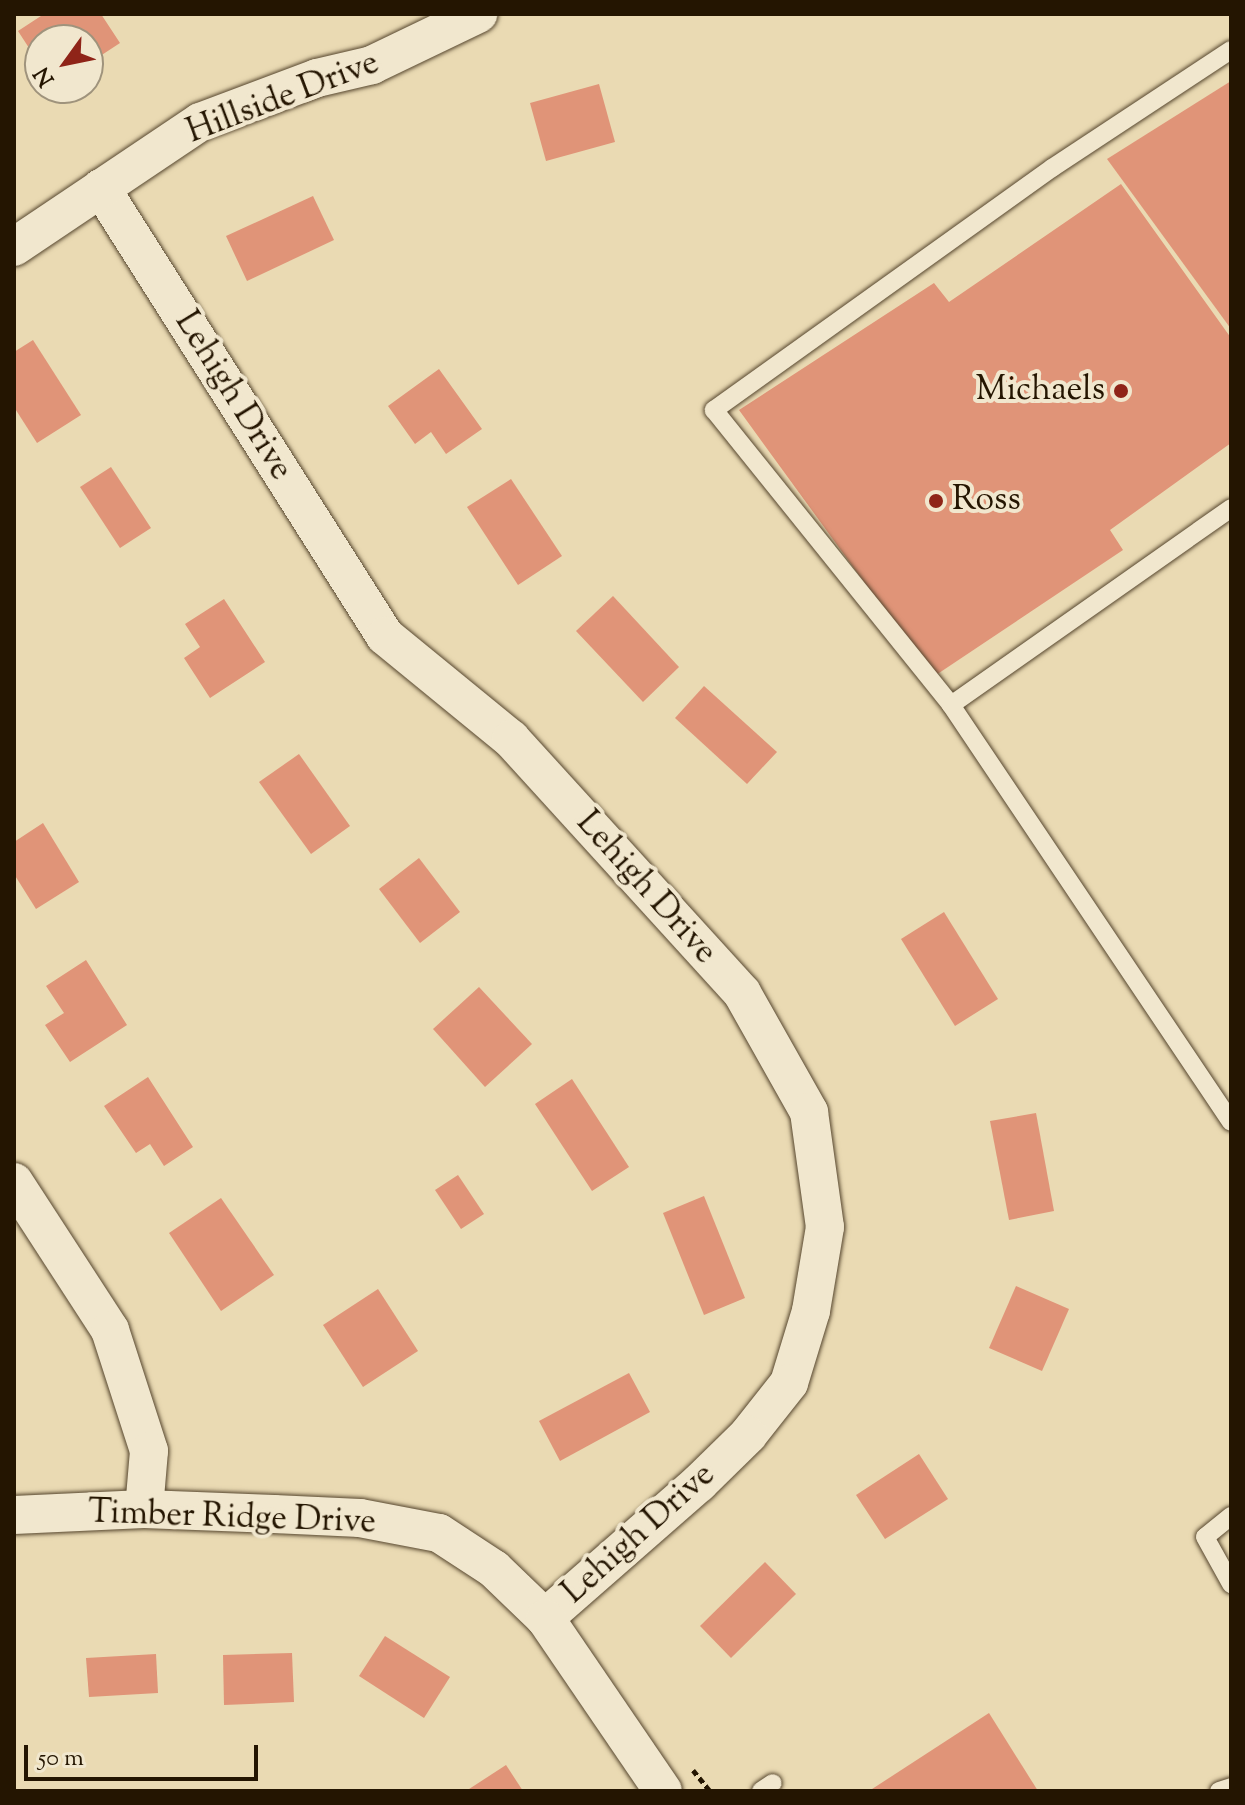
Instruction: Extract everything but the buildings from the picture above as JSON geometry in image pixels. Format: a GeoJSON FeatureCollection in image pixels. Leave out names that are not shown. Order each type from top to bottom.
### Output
{"type":"FeatureCollection","features":[{"type":"Feature","properties":{"kind":"street","name":"Hillside Drive"},"geometry":{"type":"LineString","coordinates":[[14,247],[200,122],[317,78],[372,65],[478,14]]}},
{"type":"Feature","properties":{"kind":"street","name":"Lehigh Drive"},"geometry":{"type":"LineString","coordinates":[[101,188],[385,636],[511,739],[742,993],[809,1112],[825,1227],[811,1311],[789,1383],[748,1435],[699,1483],[545,1618]]}},
{"type":"Feature","properties":{"kind":"street"},"geometry":{"type":"LineString","coordinates":[[14,1182],[110,1330],[149,1451],[144,1509]]}},
{"type":"Feature","properties":{"kind":"street","name":"Timber Ridge Drive"},"geometry":{"type":"LineString","coordinates":[[14,1515],[144,1509],[360,1518],[439,1533],[494,1569],[545,1618],[663,1791]]}},
{"type":"Feature","properties":{"kind":"lane"},"geometry":{"type":"LineString","coordinates":[[1231,50],[1052,168],[714,410],[951,705],[1231,1122]]}},
{"type":"Feature","properties":{"kind":"lane"},"geometry":{"type":"LineString","coordinates":[[951,705],[1231,508]]}},
{"type":"Feature","properties":{"kind":"lane"},"geometry":{"type":"LineString","coordinates":[[1231,1516],[1205,1537],[1231,1584]]}},
{"type":"Feature","properties":{"kind":"lane"},"geometry":{"type":"LineString","coordinates":[[1219,1791],[1231,1787]]}},
{"type":"Feature","properties":{"kind":"place","name":"Michaels"},"geometry":{"type":"Point","coordinates":[1121,391]}},
{"type":"Feature","properties":{"kind":"place","name":"Ross"},"geometry":{"type":"Point","coordinates":[936,501]}}]}
